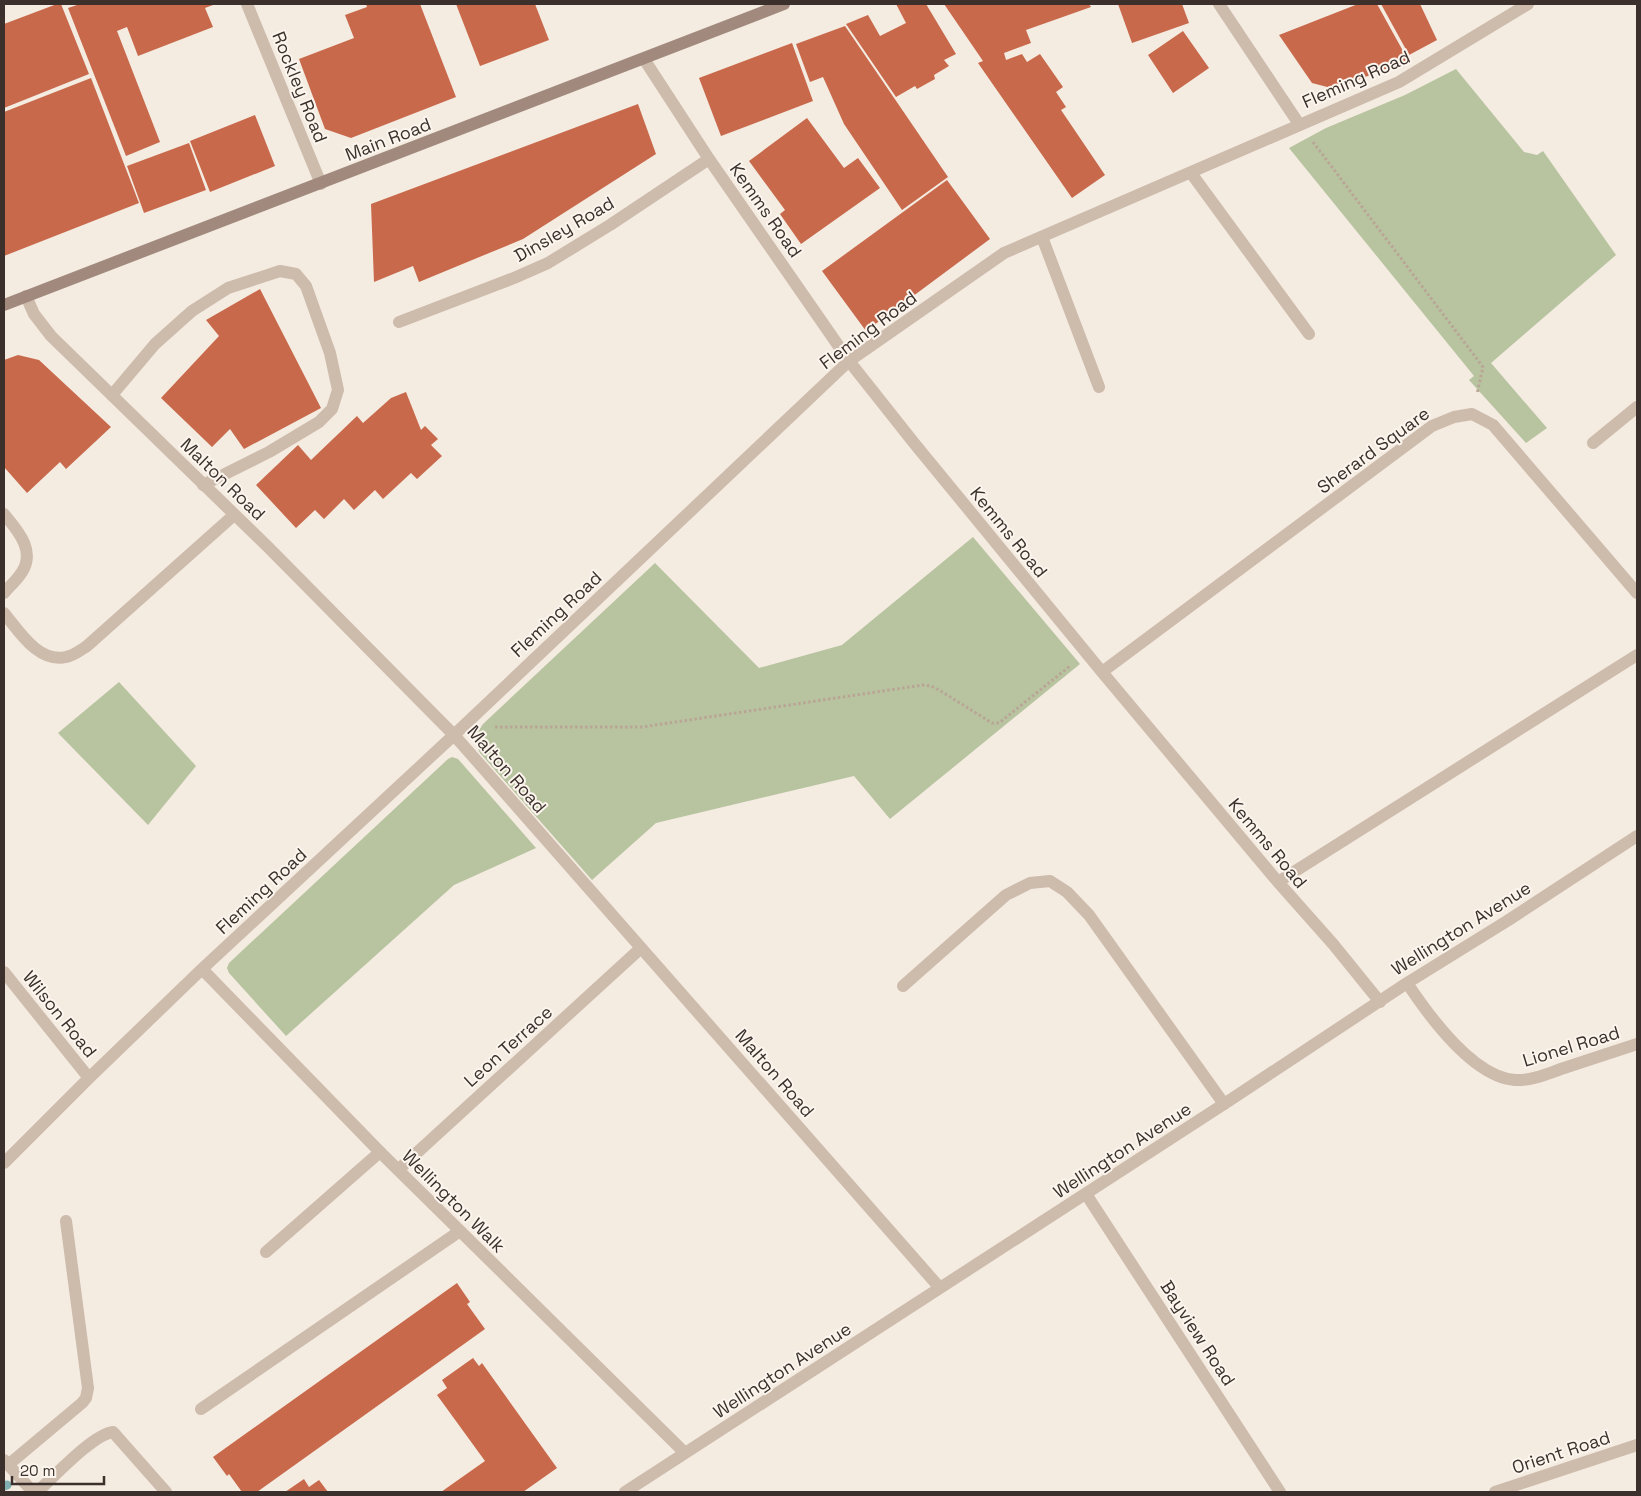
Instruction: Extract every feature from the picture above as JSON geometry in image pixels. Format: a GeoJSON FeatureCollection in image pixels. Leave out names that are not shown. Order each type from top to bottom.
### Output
{"type":"FeatureCollection","features":[{"type":"Feature","properties":{"kind":"main road","name":"Main Road"},"geometry":{"type":"LineString","coordinates":[[4,305],[784,4]]}},
{"type":"Feature","properties":{"kind":"street","name":"Rockley Road"},"geometry":{"type":"LineString","coordinates":[[247,4],[321,184]]}},
{"type":"Feature","properties":{"kind":"street"},"geometry":{"type":"LineString","coordinates":[[1219,4],[1299,124]]}},
{"type":"Feature","properties":{"kind":"street","name":"Fleming Road"},"geometry":{"type":"LineString","coordinates":[[4,1163],[89,1078],[202,970],[454,735],[848,361],[1004,253],[1399,82],[1528,4]]}},
{"type":"Feature","properties":{"kind":"street","name":"Kemms Road"},"geometry":{"type":"LineString","coordinates":[[644,58],[709,159],[848,361],[1102,672],[1380,1002]]}},
{"type":"Feature","properties":{"kind":"street","name":"Dinsley Road"},"geometry":{"type":"LineString","coordinates":[[399,322],[548,263],[610,225],[709,159]]}},
{"type":"Feature","properties":{"kind":"street"},"geometry":{"type":"LineString","coordinates":[[1192,173],[1309,334]]}},
{"type":"Feature","properties":{"kind":"street"},"geometry":{"type":"LineString","coordinates":[[1042,237],[1098,387]]}},
{"type":"Feature","properties":{"kind":"street"},"geometry":{"type":"LineString","coordinates":[[112,395],[155,344],[192,311],[228,288],[280,271],[296,274],[306,286],[330,353],[338,390],[332,409],[320,422],[269,452],[203,485]]}},
{"type":"Feature","properties":{"kind":"street","name":"Malton Road"},"geometry":{"type":"LineString","coordinates":[[26,296],[42,325],[268,547],[454,735],[940,1288]]}},
{"type":"Feature","properties":{"kind":"street"},"geometry":{"type":"LineString","coordinates":[[1593,443],[1637,407]]}},
{"type":"Feature","properties":{"kind":"street"},"geometry":{"type":"LineString","coordinates":[[1472,414],[1493,425],[1637,593]]}},
{"type":"Feature","properties":{"kind":"street","name":"Sherard Square"},"geometry":{"type":"LineString","coordinates":[[1102,672],[1432,426],[1454,417],[1472,414]]}},
{"type":"Feature","properties":{"kind":"street"},"geometry":{"type":"LineString","coordinates":[[4,514],[18,532],[27,548],[27,560],[22,572],[4,593]]}},
{"type":"Feature","properties":{"kind":"street"},"geometry":{"type":"LineString","coordinates":[[4,613],[33,646],[46,656],[66,657],[88,646],[234,515]]}},
{"type":"Feature","properties":{"kind":"street"},"geometry":{"type":"LineString","coordinates":[[1278,882],[1637,655]]}},
{"type":"Feature","properties":{"kind":"street","name":"Wellington Avenue"},"geometry":{"type":"LineString","coordinates":[[630,1491],[685,1453],[1086,1194],[1407,983],[1515,916],[1637,836]]}},
{"type":"Feature","properties":{"kind":"street"},"geometry":{"type":"LineString","coordinates":[[903,986],[1006,895],[1030,883],[1050,881],[1067,892],[1089,916],[1224,1104]]}},
{"type":"Feature","properties":{"kind":"street","name":"Leon Terrace"},"geometry":{"type":"LineString","coordinates":[[398,1170],[641,948]]}},
{"type":"Feature","properties":{"kind":"street","name":"Wellington Walk"},"geometry":{"type":"LineString","coordinates":[[202,970],[380,1152],[685,1453]]}},
{"type":"Feature","properties":{"kind":"street","name":"Wilson Road"},"geometry":{"type":"LineString","coordinates":[[4,972],[89,1078]]}},
{"type":"Feature","properties":{"kind":"street","name":"Lionel Road"},"geometry":{"type":"LineString","coordinates":[[1407,983],[1424,1009],[1464,1054],[1484,1070],[1498,1077],[1517,1080],[1536,1077],[1637,1044]]}},
{"type":"Feature","properties":{"kind":"street"},"geometry":{"type":"LineString","coordinates":[[266,1252],[380,1152]]}},
{"type":"Feature","properties":{"kind":"street","name":"Bayview Road"},"geometry":{"type":"LineString","coordinates":[[1086,1194],[1280,1492]]}},
{"type":"Feature","properties":{"kind":"street"},"geometry":{"type":"LineString","coordinates":[[33,1492],[6,1463],[82,1403],[86,1398],[88,1388],[66,1221]]}},
{"type":"Feature","properties":{"kind":"street"},"geometry":{"type":"LineString","coordinates":[[201,1409],[460,1231]]}},
{"type":"Feature","properties":{"kind":"street"},"geometry":{"type":"LineString","coordinates":[[37,1492],[93,1441],[104,1434],[113,1432],[166,1492]]}},
{"type":"Feature","properties":{"kind":"street","name":"Orient Road"},"geometry":{"type":"LineString","coordinates":[[1495,1492],[1637,1445]]}},
{"type":"Feature","properties":{"kind":"path"},"geometry":{"type":"LineString","coordinates":[[1299,124],[1483,368],[1472,414]]}},
{"type":"Feature","properties":{"kind":"path"},"geometry":{"type":"LineString","coordinates":[[491,727],[642,727],[923,685],[932,686],[992,723],[999,723],[1077,661],[1102,672]]}},
{"type":"Feature","properties":{"kind":"green space"},"geometry":{"type":"Polygon","coordinates":[[[1456,69],[1524,152],[1537,155],[1543,151],[1616,255],[1491,363],[1547,428],[1526,443],[1469,380],[1474,376],[1289,148],[1326,128],[1405,95],[1456,69]]]}},
{"type":"Feature","properties":{"kind":"green space"},"geometry":{"type":"Polygon","coordinates":[[[973,537],[1080,664],[890,819],[854,776],[656,823],[592,880],[478,749],[476,738],[483,724],[655,563],[759,668],[842,645],[973,537]]]}},
{"type":"Feature","properties":{"kind":"green space"},"geometry":{"type":"Polygon","coordinates":[[[119,682],[196,766],[148,825],[58,733],[119,682]]]}},
{"type":"Feature","properties":{"kind":"green space"},"geometry":{"type":"Polygon","coordinates":[[[452,757],[458,759],[536,848],[454,885],[286,1036],[229,973],[227,968],[229,963],[452,757]]]}},
{"type":"Feature","properties":{"kind":"building"},"geometry":{"type":"Polygon","coordinates":[[[61,4],[89,74],[4,108],[4,24],[61,4]]]}},
{"type":"Feature","properties":{"kind":"building"},"geometry":{"type":"Polygon","coordinates":[[[80,4],[213,5],[205,8],[213,27],[138,56],[127,27],[117,31],[160,142],[126,156],[68,8],[80,4]]]}},
{"type":"Feature","properties":{"kind":"building"},"geometry":{"type":"Polygon","coordinates":[[[366,4],[420,4],[456,97],[351,138],[325,129],[299,59],[354,38],[345,15],[367,7],[366,4]]]}},
{"type":"Feature","properties":{"kind":"building"},"geometry":{"type":"Polygon","coordinates":[[[456,4],[535,4],[549,40],[480,66],[456,4]]]}},
{"type":"Feature","properties":{"kind":"building"},"geometry":{"type":"Polygon","coordinates":[[[896,4],[926,4],[956,54],[944,60],[949,66],[934,75],[935,79],[917,89],[915,86],[896,97],[846,24],[868,15],[880,36],[906,23],[896,4]]]}},
{"type":"Feature","properties":{"kind":"building"},"geometry":{"type":"Polygon","coordinates":[[[944,4],[1089,4],[1091,7],[1026,30],[1031,43],[1004,53],[1006,60],[1022,54],[1027,62],[1040,54],[1063,87],[1056,92],[1066,107],[1061,110],[1105,175],[1072,198],[978,63],[983,61],[944,4]]]}},
{"type":"Feature","properties":{"kind":"building"},"geometry":{"type":"Polygon","coordinates":[[[1118,4],[1182,4],[1189,23],[1132,43],[1118,4]]]}},
{"type":"Feature","properties":{"kind":"building"},"geometry":{"type":"Polygon","coordinates":[[[1358,4],[1377,4],[1408,60],[1335,89],[1312,83],[1279,35],[1358,4]]]}},
{"type":"Feature","properties":{"kind":"building"},"geometry":{"type":"Polygon","coordinates":[[[1381,4],[1420,4],[1437,40],[1409,55],[1381,4]]]}},
{"type":"Feature","properties":{"kind":"building"},"geometry":{"type":"Polygon","coordinates":[[[845,26],[948,177],[902,210],[844,124],[823,77],[810,82],[796,44],[845,26]]]}},
{"type":"Feature","properties":{"kind":"building"},"geometry":{"type":"Polygon","coordinates":[[[1183,31],[1209,68],[1173,93],[1148,55],[1183,31]]]}},
{"type":"Feature","properties":{"kind":"building"},"geometry":{"type":"Polygon","coordinates":[[[792,43],[813,101],[721,136],[699,78],[792,43]]]}},
{"type":"Feature","properties":{"kind":"building"},"geometry":{"type":"Polygon","coordinates":[[[91,78],[139,203],[4,256],[4,112],[91,78]]]}},
{"type":"Feature","properties":{"kind":"building"},"geometry":{"type":"Polygon","coordinates":[[[638,104],[656,154],[523,239],[419,282],[413,266],[374,282],[371,204],[638,104]]]}},
{"type":"Feature","properties":{"kind":"building"},"geometry":{"type":"Polygon","coordinates":[[[255,115],[275,166],[210,192],[190,141],[255,115]]]}},
{"type":"Feature","properties":{"kind":"building"},"geometry":{"type":"Polygon","coordinates":[[[807,118],[844,168],[858,158],[880,188],[801,244],[780,214],[785,210],[749,161],[807,118]]]}},
{"type":"Feature","properties":{"kind":"building"},"geometry":{"type":"Polygon","coordinates":[[[189,143],[206,190],[144,213],[127,166],[189,143]]]}},
{"type":"Feature","properties":{"kind":"building"},"geometry":{"type":"Polygon","coordinates":[[[947,180],[990,239],[866,331],[822,271],[947,180]]]}},
{"type":"Feature","properties":{"kind":"building"},"geometry":{"type":"Polygon","coordinates":[[[260,289],[321,408],[244,449],[230,429],[212,447],[161,398],[219,336],[206,320],[260,289]]]}},
{"type":"Feature","properties":{"kind":"building"},"geometry":{"type":"Polygon","coordinates":[[[18,355],[39,360],[111,427],[66,469],[60,462],[27,493],[4,467],[4,360],[18,355]]]}},
{"type":"Feature","properties":{"kind":"building"},"geometry":{"type":"Polygon","coordinates":[[[406,392],[421,430],[425,426],[438,439],[431,445],[442,456],[417,479],[411,473],[383,499],[375,490],[354,510],[344,499],[324,519],[315,510],[296,528],[256,485],[298,445],[311,460],[357,416],[363,423],[391,398],[406,392]]]}},
{"type":"Feature","properties":{"kind":"building"},"geometry":{"type":"Polygon","coordinates":[[[457,1283],[470,1302],[467,1304],[485,1329],[257,1492],[242,1492],[229,1474],[227,1476],[213,1457],[457,1283]]]}},
{"type":"Feature","properties":{"kind":"building"},"geometry":{"type":"Polygon","coordinates":[[[473,1358],[479,1366],[482,1363],[557,1468],[523,1492],[441,1492],[485,1461],[437,1395],[447,1388],[442,1380],[473,1358]]]}},
{"type":"Feature","properties":{"kind":"building"},"geometry":{"type":"Polygon","coordinates":[[[304,1479],[309,1487],[319,1480],[328,1492],[285,1492],[304,1479]]]}}]}
